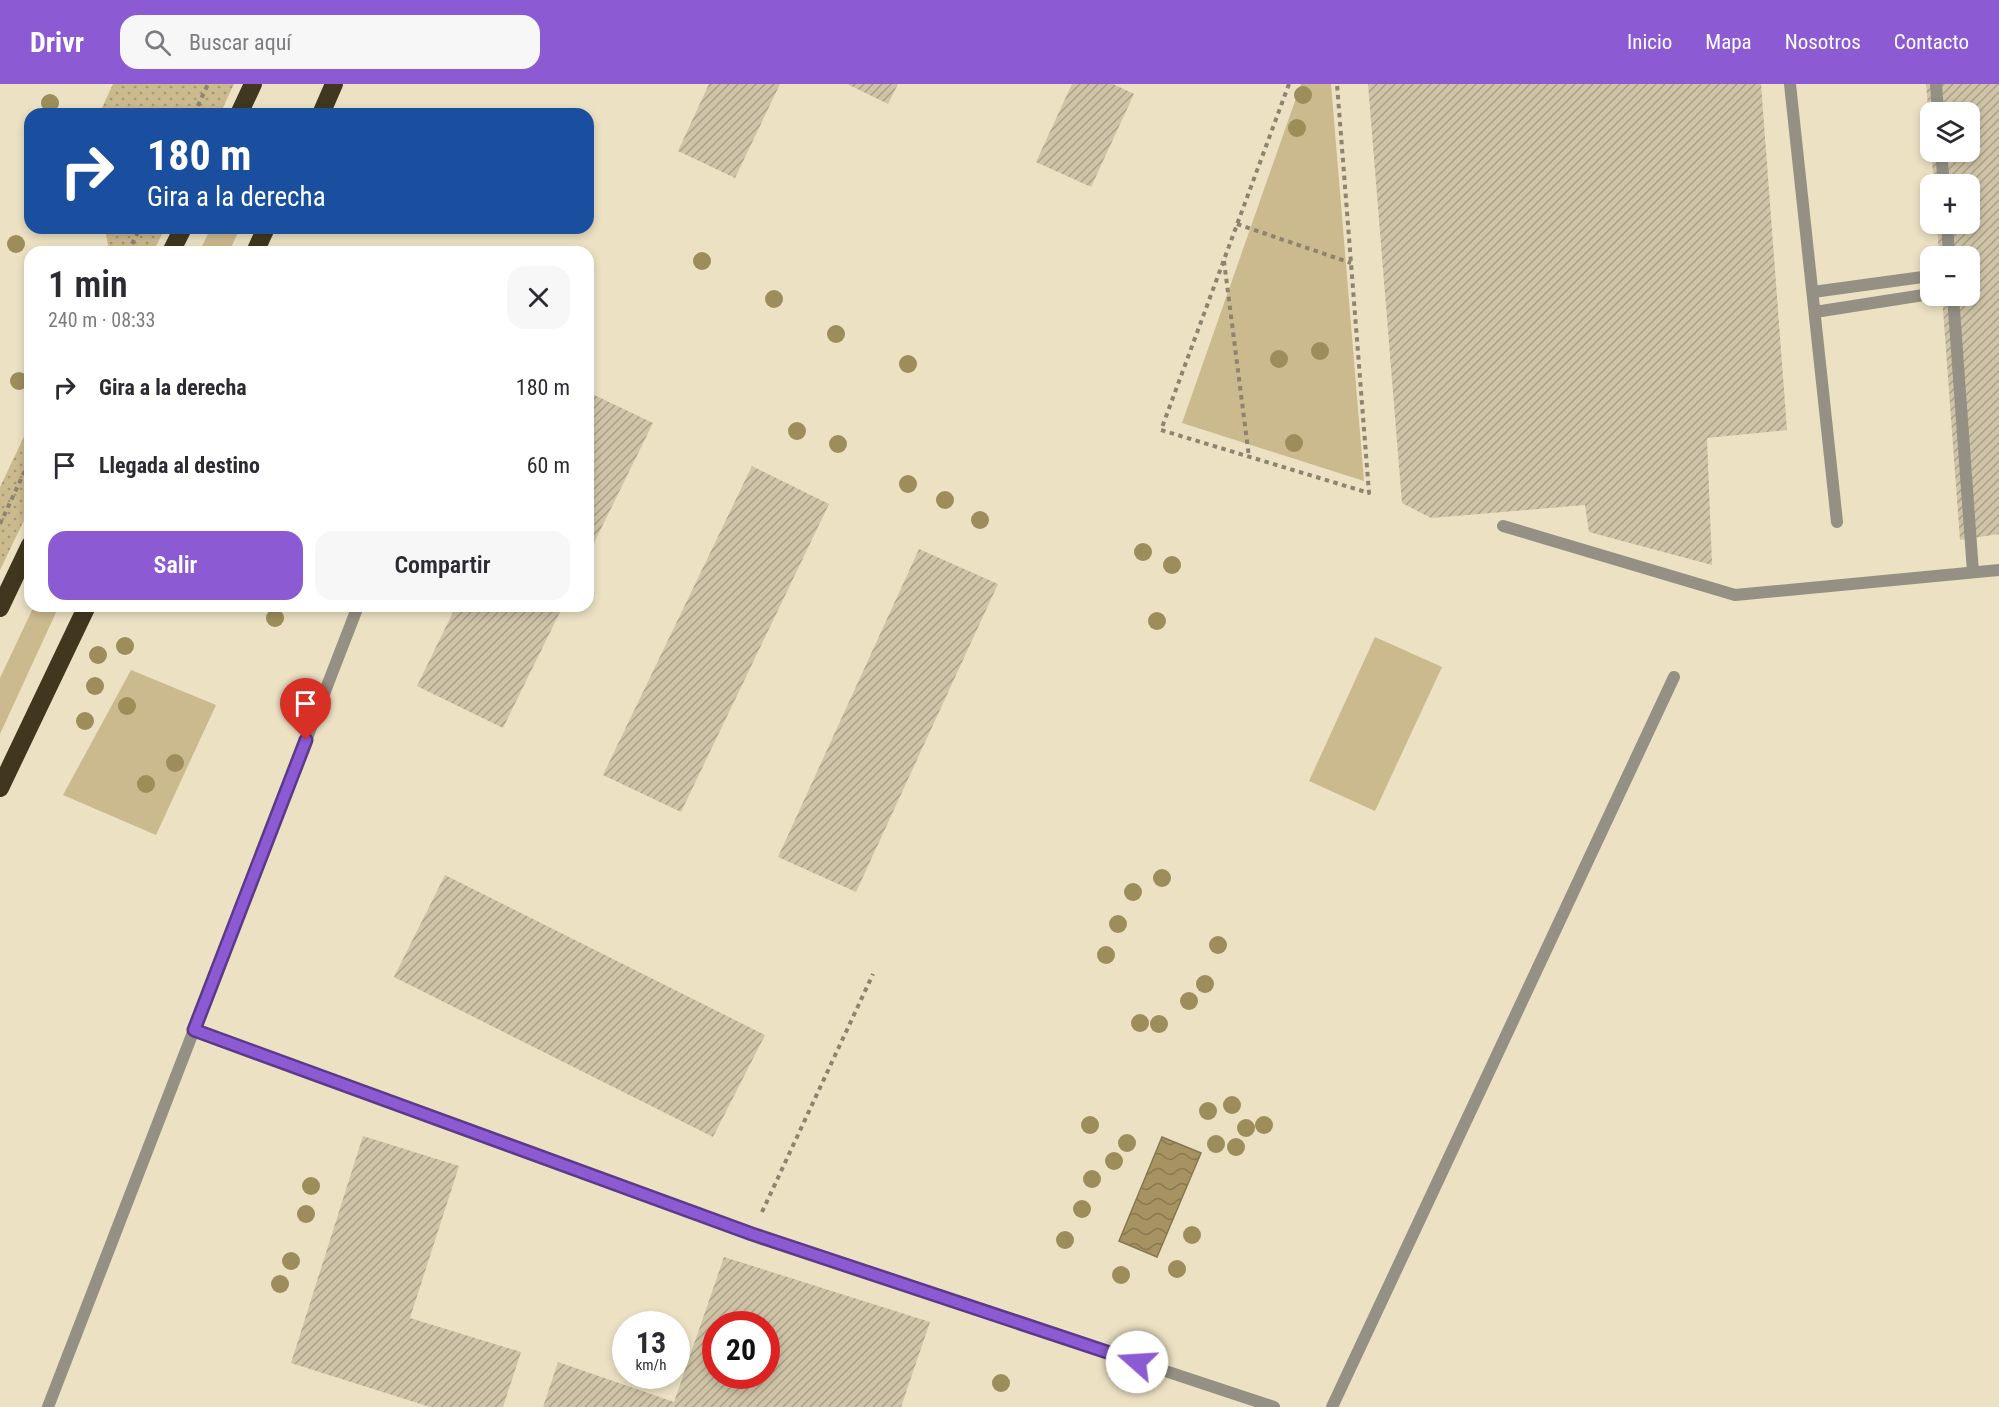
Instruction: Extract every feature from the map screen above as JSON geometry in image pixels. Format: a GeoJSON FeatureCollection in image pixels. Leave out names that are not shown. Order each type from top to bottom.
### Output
{"type":"FeatureCollection","features":[{"type":"Feature","properties":{"kind":"highway"},"geometry":{"type":"LineString","coordinates":[[242,108],[253,84]]}},
{"type":"Feature","properties":{"kind":"highway"},"geometry":{"type":"LineString","coordinates":[[324,108],[334,84]]}},
{"type":"Feature","properties":{"kind":"highway"},"geometry":{"type":"LineString","coordinates":[[0,608],[24,558]]}},
{"type":"Feature","properties":{"kind":"highway"},"geometry":{"type":"LineString","coordinates":[[0,789],[84,612]]}},
{"type":"Feature","properties":{"kind":"lane"},"geometry":{"type":"LineString","coordinates":[[1790,84],[1837,522]]}},
{"type":"Feature","properties":{"kind":"lane"},"geometry":{"type":"LineString","coordinates":[[1936,84],[1937,102]]}},
{"type":"Feature","properties":{"kind":"lane"},"geometry":{"type":"LineString","coordinates":[[1813,292],[1920,277]]}},
{"type":"Feature","properties":{"kind":"lane"},"geometry":{"type":"LineString","coordinates":[[1815,312],[1920,296]]}},
{"type":"Feature","properties":{"kind":"lane"},"geometry":{"type":"LineString","coordinates":[[1954,306],[1973,572]]}},
{"type":"Feature","properties":{"kind":"lane"},"geometry":{"type":"LineString","coordinates":[[1503,526],[1735,595],[1999,570]]}},
{"type":"Feature","properties":{"kind":"lane"},"geometry":{"type":"LineString","coordinates":[[48,1407],[356,612]]}},
{"type":"Feature","properties":{"kind":"lane"},"geometry":{"type":"LineString","coordinates":[[1332,1407],[1674,677]]}},
{"type":"Feature","properties":{"kind":"lane"},"geometry":{"type":"LineString","coordinates":[[194,1030],[752,1234],[1274,1407]]}},
{"type":"Feature","properties":{"kind":"path"},"geometry":{"type":"LineString","coordinates":[[197,108],[208,84]]}},
{"type":"Feature","properties":{"kind":"path"},"geometry":{"type":"LineString","coordinates":[[1289,84],[1161,430],[1369,493],[1337,84]]}},
{"type":"Feature","properties":{"kind":"path"},"geometry":{"type":"LineString","coordinates":[[1237,224],[1351,262]]}},
{"type":"Feature","properties":{"kind":"path"},"geometry":{"type":"LineString","coordinates":[[1224,260],[1249,457]]}},
{"type":"Feature","properties":{"kind":"path"},"geometry":{"type":"LineString","coordinates":[[0,524],[24,473]]}},
{"type":"Feature","properties":{"kind":"path"},"geometry":{"type":"LineString","coordinates":[[752,1234],[873,974]]}},
{"type":"Feature","properties":{"kind":"shaded area"},"geometry":{"type":"Polygon","coordinates":[[[113,84],[234,84],[223,108],[102,108],[113,84]]]}},
{"type":"Feature","properties":{"kind":"shaded area"},"geometry":{"type":"Polygon","coordinates":[[[1301,84],[1331,84],[1364,481],[1182,423],[1301,84]]]}},
{"type":"Feature","properties":{"kind":"shaded area"},"geometry":{"type":"Polygon","coordinates":[[[106,234],[162,234],[156,246],[108,245],[106,234]]]}},
{"type":"Feature","properties":{"kind":"shaded area"},"geometry":{"type":"Polygon","coordinates":[[[208,234],[237,234],[232,246],[202,246],[208,234]]]}},
{"type":"Feature","properties":{"kind":"shaded area"},"geometry":{"type":"Polygon","coordinates":[[[24,437],[24,520],[0,570],[0,487],[24,437]]]}},
{"type":"Feature","properties":{"kind":"shaded area"},"geometry":{"type":"Polygon","coordinates":[[[31,612],[56,612],[0,734],[0,678],[31,612]]]}},
{"type":"Feature","properties":{"kind":"shaded area"},"geometry":{"type":"Polygon","coordinates":[[[1375,637],[1442,667],[1375,811],[1309,781],[1375,637]]]}},
{"type":"Feature","properties":{"kind":"shaded area"},"geometry":{"type":"Polygon","coordinates":[[[131,670],[216,705],[156,835],[63,795],[131,670]]]}},
{"type":"Feature","properties":{"kind":"water"},"geometry":{"type":"Polygon","coordinates":[[[1162,1137],[1201,1153],[1157,1257],[1119,1241],[1162,1137]]]}},
{"type":"Feature","properties":{"kind":"building"},"geometry":{"type":"Polygon","coordinates":[[[709,84],[780,84],[735,178],[678,151],[709,84]]]}},
{"type":"Feature","properties":{"kind":"building"},"geometry":{"type":"Polygon","coordinates":[[[847,84],[898,84],[888,104],[847,84]]]}},
{"type":"Feature","properties":{"kind":"building"},"geometry":{"type":"Polygon","coordinates":[[[1072,84],[1113,84],[1134,94],[1091,187],[1036,162],[1072,84]]]}},
{"type":"Feature","properties":{"kind":"building"},"geometry":{"type":"Polygon","coordinates":[[[1368,84],[1761,84],[1787,430],[1707,438],[1712,565],[1589,532],[1585,505],[1431,518],[1402,503],[1368,84]]]}},
{"type":"Feature","properties":{"kind":"building"},"geometry":{"type":"Polygon","coordinates":[[[1926,84],[1999,84],[1999,534],[1960,540],[1943,306],[1980,306],[1980,246],[1938,246],[1938,234],[1980,234],[1980,174],[1933,174],[1932,162],[1980,162],[1980,102],[1928,102],[1926,84]]]}},
{"type":"Feature","properties":{"kind":"building"},"geometry":{"type":"Polygon","coordinates":[[[594,395],[653,423],[594,543],[594,395]]]}},
{"type":"Feature","properties":{"kind":"building"},"geometry":{"type":"Polygon","coordinates":[[[752,466],[829,504],[681,812],[603,775],[752,466]]]}},
{"type":"Feature","properties":{"kind":"building"},"geometry":{"type":"Polygon","coordinates":[[[919,549],[998,584],[856,892],[778,857],[919,549]]]}},
{"type":"Feature","properties":{"kind":"building"},"geometry":{"type":"Polygon","coordinates":[[[453,612],[560,612],[503,728],[417,686],[453,612]]]}},
{"type":"Feature","properties":{"kind":"building"},"geometry":{"type":"Polygon","coordinates":[[[445,875],[765,1035],[713,1137],[394,977],[445,875]]]}},
{"type":"Feature","properties":{"kind":"building"},"geometry":{"type":"Polygon","coordinates":[[[363,1136],[459,1166],[410,1318],[521,1352],[503,1407],[430,1407],[291,1363],[363,1136]]]}},
{"type":"Feature","properties":{"kind":"building"},"geometry":{"type":"Polygon","coordinates":[[[724,1257],[930,1322],[901,1407],[543,1407],[558,1362],[612,1381],[612,1389],[636,1389],[674,1402],[678,1389],[690,1389],[690,1356],[702,1321],[702,1389],[780,1389],[780,1311],[705,1311],[724,1257]]]}},
{"type":"Feature","properties":{"kind":"route"},"geometry":{"type":"LineString","coordinates":[[306,740],[194,1030],[752,1234],[1137,1362]]}}]}
